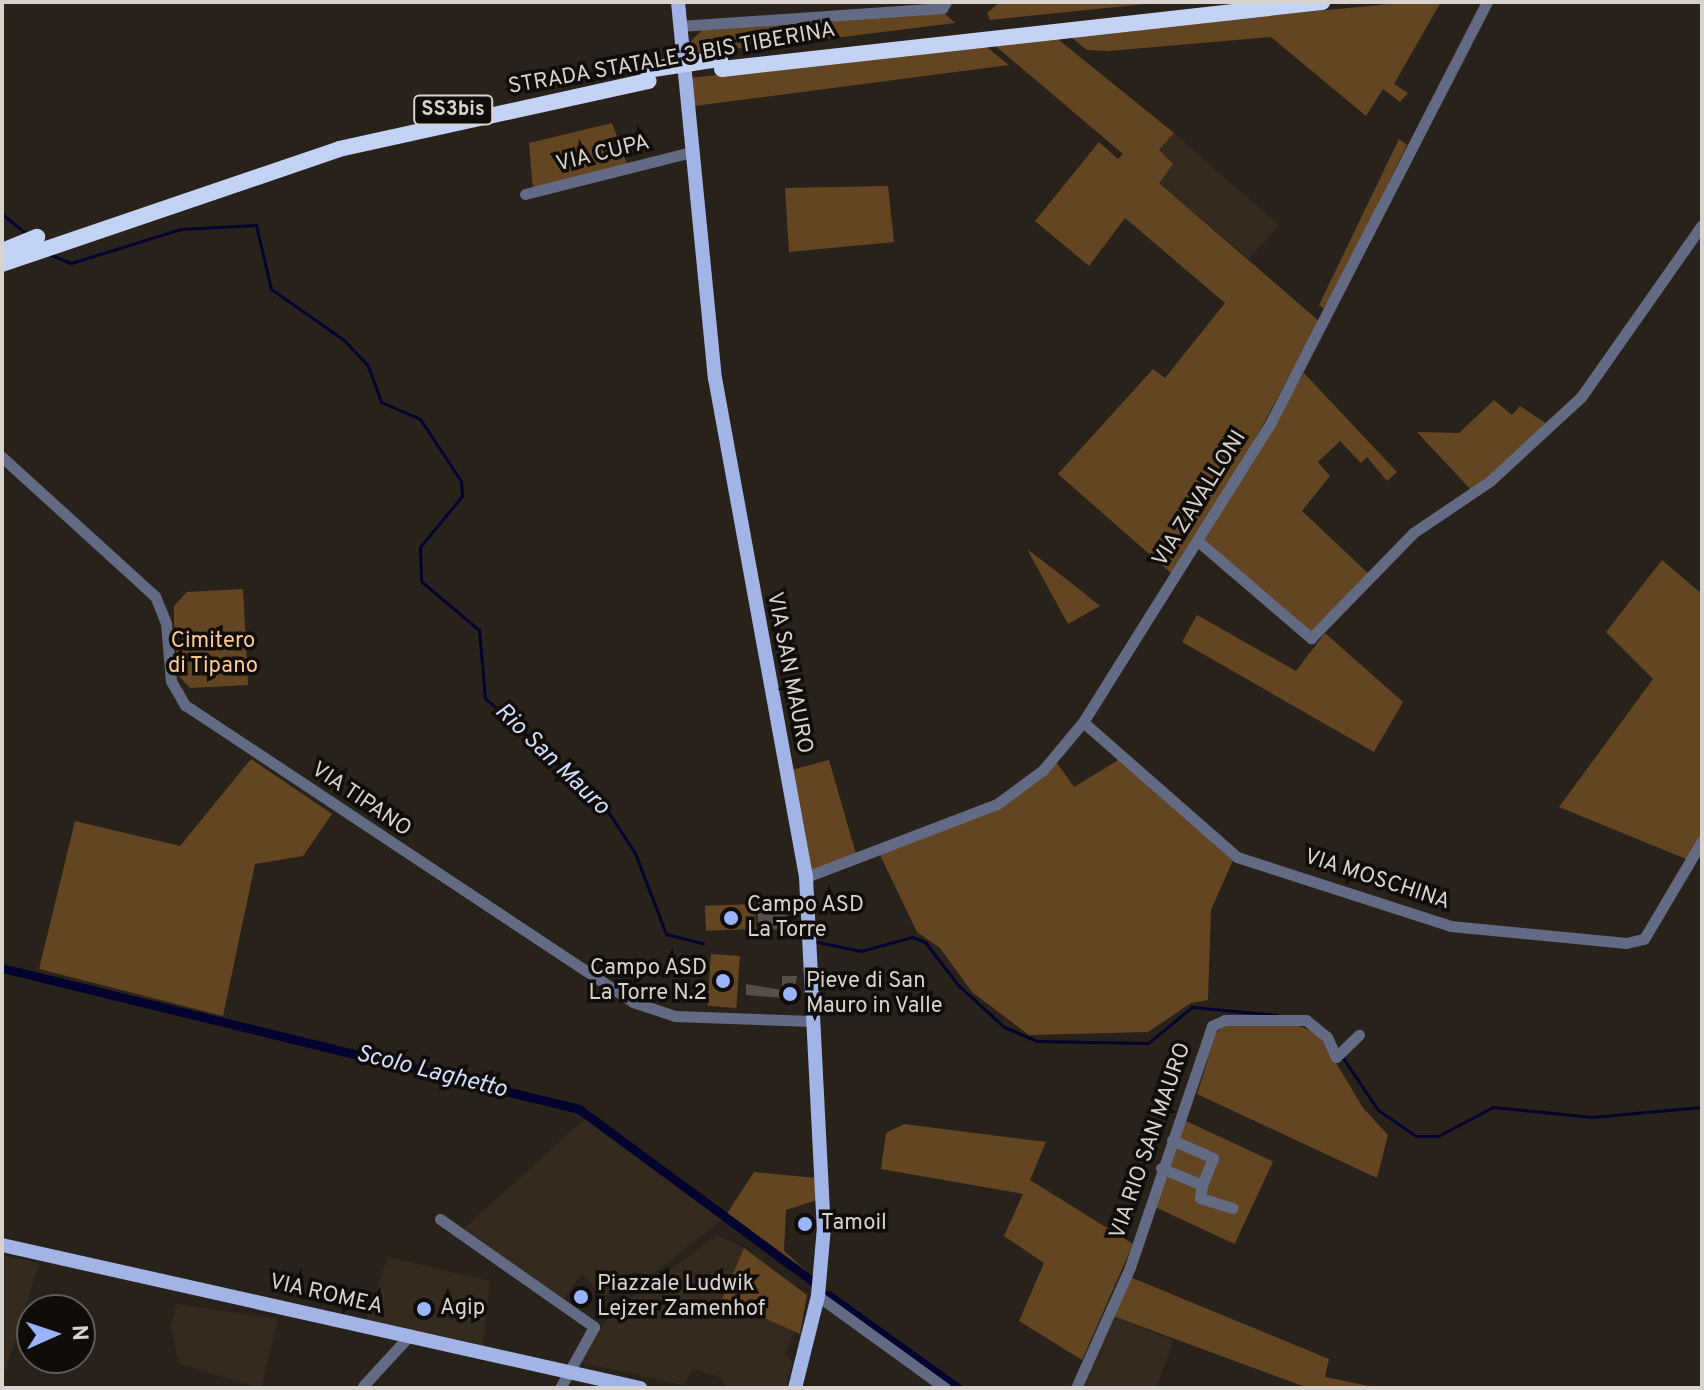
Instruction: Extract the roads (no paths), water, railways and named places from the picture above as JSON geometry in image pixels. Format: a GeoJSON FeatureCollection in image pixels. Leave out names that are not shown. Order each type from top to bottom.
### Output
{"type":"FeatureCollection","features":[{"type":"Feature","properties":{"kind":"highway","name":"STRADA STATALE 3 BIS TIBERINA"},"geometry":{"type":"LineString","coordinates":[[1084,21],[1219,2]]}},
{"type":"Feature","properties":{"kind":"highway","name":"STRADA STATALE 3 BIS TIBERINA"},"geometry":{"type":"LineString","coordinates":[[2,264],[22,249],[59,234],[223,178],[428,115],[721,64],[929,37],[1322,2]]}},
{"type":"Feature","properties":{"kind":"highway","name":"STRADA STATALE 3 BIS TIBERINA"},"geometry":{"type":"LineString","coordinates":[[2,251],[22,249]]}},
{"type":"Feature","properties":{"kind":"main road","name":"VIA SAN MAURO"},"geometry":{"type":"LineString","coordinates":[[678,2],[715,378],[806,877],[807,947],[823,1142],[818,1296],[807,1352],[795,1388]]}},
{"type":"Feature","properties":{"kind":"main road","name":"VIA ROMEA"},"geometry":{"type":"LineString","coordinates":[[2,1245],[640,1388]]}},
{"type":"Feature","properties":{"kind":"main road","name":"VIA SAN MAURO"},"geometry":{"type":"LineString","coordinates":[[807,1352],[808,1388]]}},
{"type":"Feature","properties":{"kind":"street"},"geometry":{"type":"LineString","coordinates":[[680,26],[942,8],[946,2]]}},
{"type":"Feature","properties":{"kind":"street","name":"VIA ZAVALLONI"},"geometry":{"type":"LineString","coordinates":[[806,877],[997,804],[1043,770],[1083,722],[1199,542],[1270,424],[1487,2]]}},
{"type":"Feature","properties":{"kind":"street","name":"VIA CUPA"},"geometry":{"type":"LineString","coordinates":[[525,194],[691,152]]}},
{"type":"Feature","properties":{"kind":"street"},"geometry":{"type":"LineString","coordinates":[[1199,542],[1311,638],[1413,533],[1490,481],[1581,397],[1698,247],[1702,225]]}},
{"type":"Feature","properties":{"kind":"street","name":"VIA TIPANO"},"geometry":{"type":"LineString","coordinates":[[2,457],[155,596],[166,623],[171,681],[185,705],[633,1002],[675,1016],[813,1021]]}},
{"type":"Feature","properties":{"kind":"street","name":"VIA MOSCHINA"},"geometry":{"type":"LineString","coordinates":[[1083,722],[1237,857],[1450,926],[1626,943],[1644,939],[1702,841]]}},
{"type":"Feature","properties":{"kind":"street","name":"VIA RIO SAN MAURO"},"geometry":{"type":"LineString","coordinates":[[1076,1388],[1130,1267],[1161,1168],[1212,1026],[1225,1020],[1306,1020],[1327,1037],[1336,1057],[1348,1052],[1359,1035]]}},
{"type":"Feature","properties":{"kind":"street"},"geometry":{"type":"LineString","coordinates":[[1172,1140],[1213,1158],[1200,1198],[1232,1208]]}},
{"type":"Feature","properties":{"kind":"street"},"geometry":{"type":"LineString","coordinates":[[1161,1168],[1202,1185]]}},
{"type":"Feature","properties":{"kind":"street"},"geometry":{"type":"LineString","coordinates":[[440,1219],[594,1327],[564,1372],[560,1388]]}},
{"type":"Feature","properties":{"kind":"street"},"geometry":{"type":"LineString","coordinates":[[818,1296],[945,1388]]}},
{"type":"Feature","properties":{"kind":"street"},"geometry":{"type":"LineString","coordinates":[[363,1386],[409,1336]]}},
{"type":"Feature","properties":{"kind":"waterway","name":"Rio San Mauro"},"geometry":{"type":"LineString","coordinates":[[2,214],[27,234]]}},
{"type":"Feature","properties":{"kind":"waterway","name":"Rio San Mauro"},"geometry":{"type":"LineString","coordinates":[[51,255],[71,263],[181,229],[256,225],[271,289],[344,340],[368,366],[381,402],[420,419],[461,481],[462,496],[420,547],[421,581],[479,630],[485,698],[601,801],[635,853],[666,934],[703,943]]}},
{"type":"Feature","properties":{"kind":"waterway","name":"Rio San Mauro"},"geometry":{"type":"LineString","coordinates":[[813,941],[861,951],[912,937],[925,942],[959,986],[1004,1027],[1037,1041],[1148,1043],[1192,1007],[1277,1015]]}},
{"type":"Feature","properties":{"kind":"waterway","name":"Scolo Laghetto"},"geometry":{"type":"LineString","coordinates":[[2,968],[579,1109],[812,1281]]}},
{"type":"Feature","properties":{"kind":"waterway","name":"Rio San Mauro"},"geometry":{"type":"LineString","coordinates":[[1341,1055],[1378,1110],[1416,1136],[1438,1136],[1493,1107],[1592,1117],[1702,1107]]}},
{"type":"Feature","properties":{"kind":"waterway","name":"Scolo Laghetto"},"geometry":{"type":"LineString","coordinates":[[828,1295],[958,1388]]}},
{"type":"Feature","properties":{"kind":"place","name":"Campo ASD La Torre"},"geometry":{"type":"Point","coordinates":[731,918]}},
{"type":"Feature","properties":{"kind":"place","name":"Campo ASD La Torre N.2"},"geometry":{"type":"Point","coordinates":[723,981]}},
{"type":"Feature","properties":{"kind":"place","name":"Pieve di San Mauro in Valle"},"geometry":{"type":"Point","coordinates":[790,994]}},
{"type":"Feature","properties":{"kind":"place","name":"Tamoil"},"geometry":{"type":"Point","coordinates":[805,1224]}},
{"type":"Feature","properties":{"kind":"place","name":"Piazzale Ludwik Lejzer Zamenhof"},"geometry":{"type":"Point","coordinates":[581,1297]}},
{"type":"Feature","properties":{"kind":"place","name":"Agip"},"geometry":{"type":"Point","coordinates":[424,1309]}},
{"type":"Feature","properties":{"kind":"park label","name":"Cimitero di Tipano"},"geometry":{"type":"Point","coordinates":[213,654]}}]}
